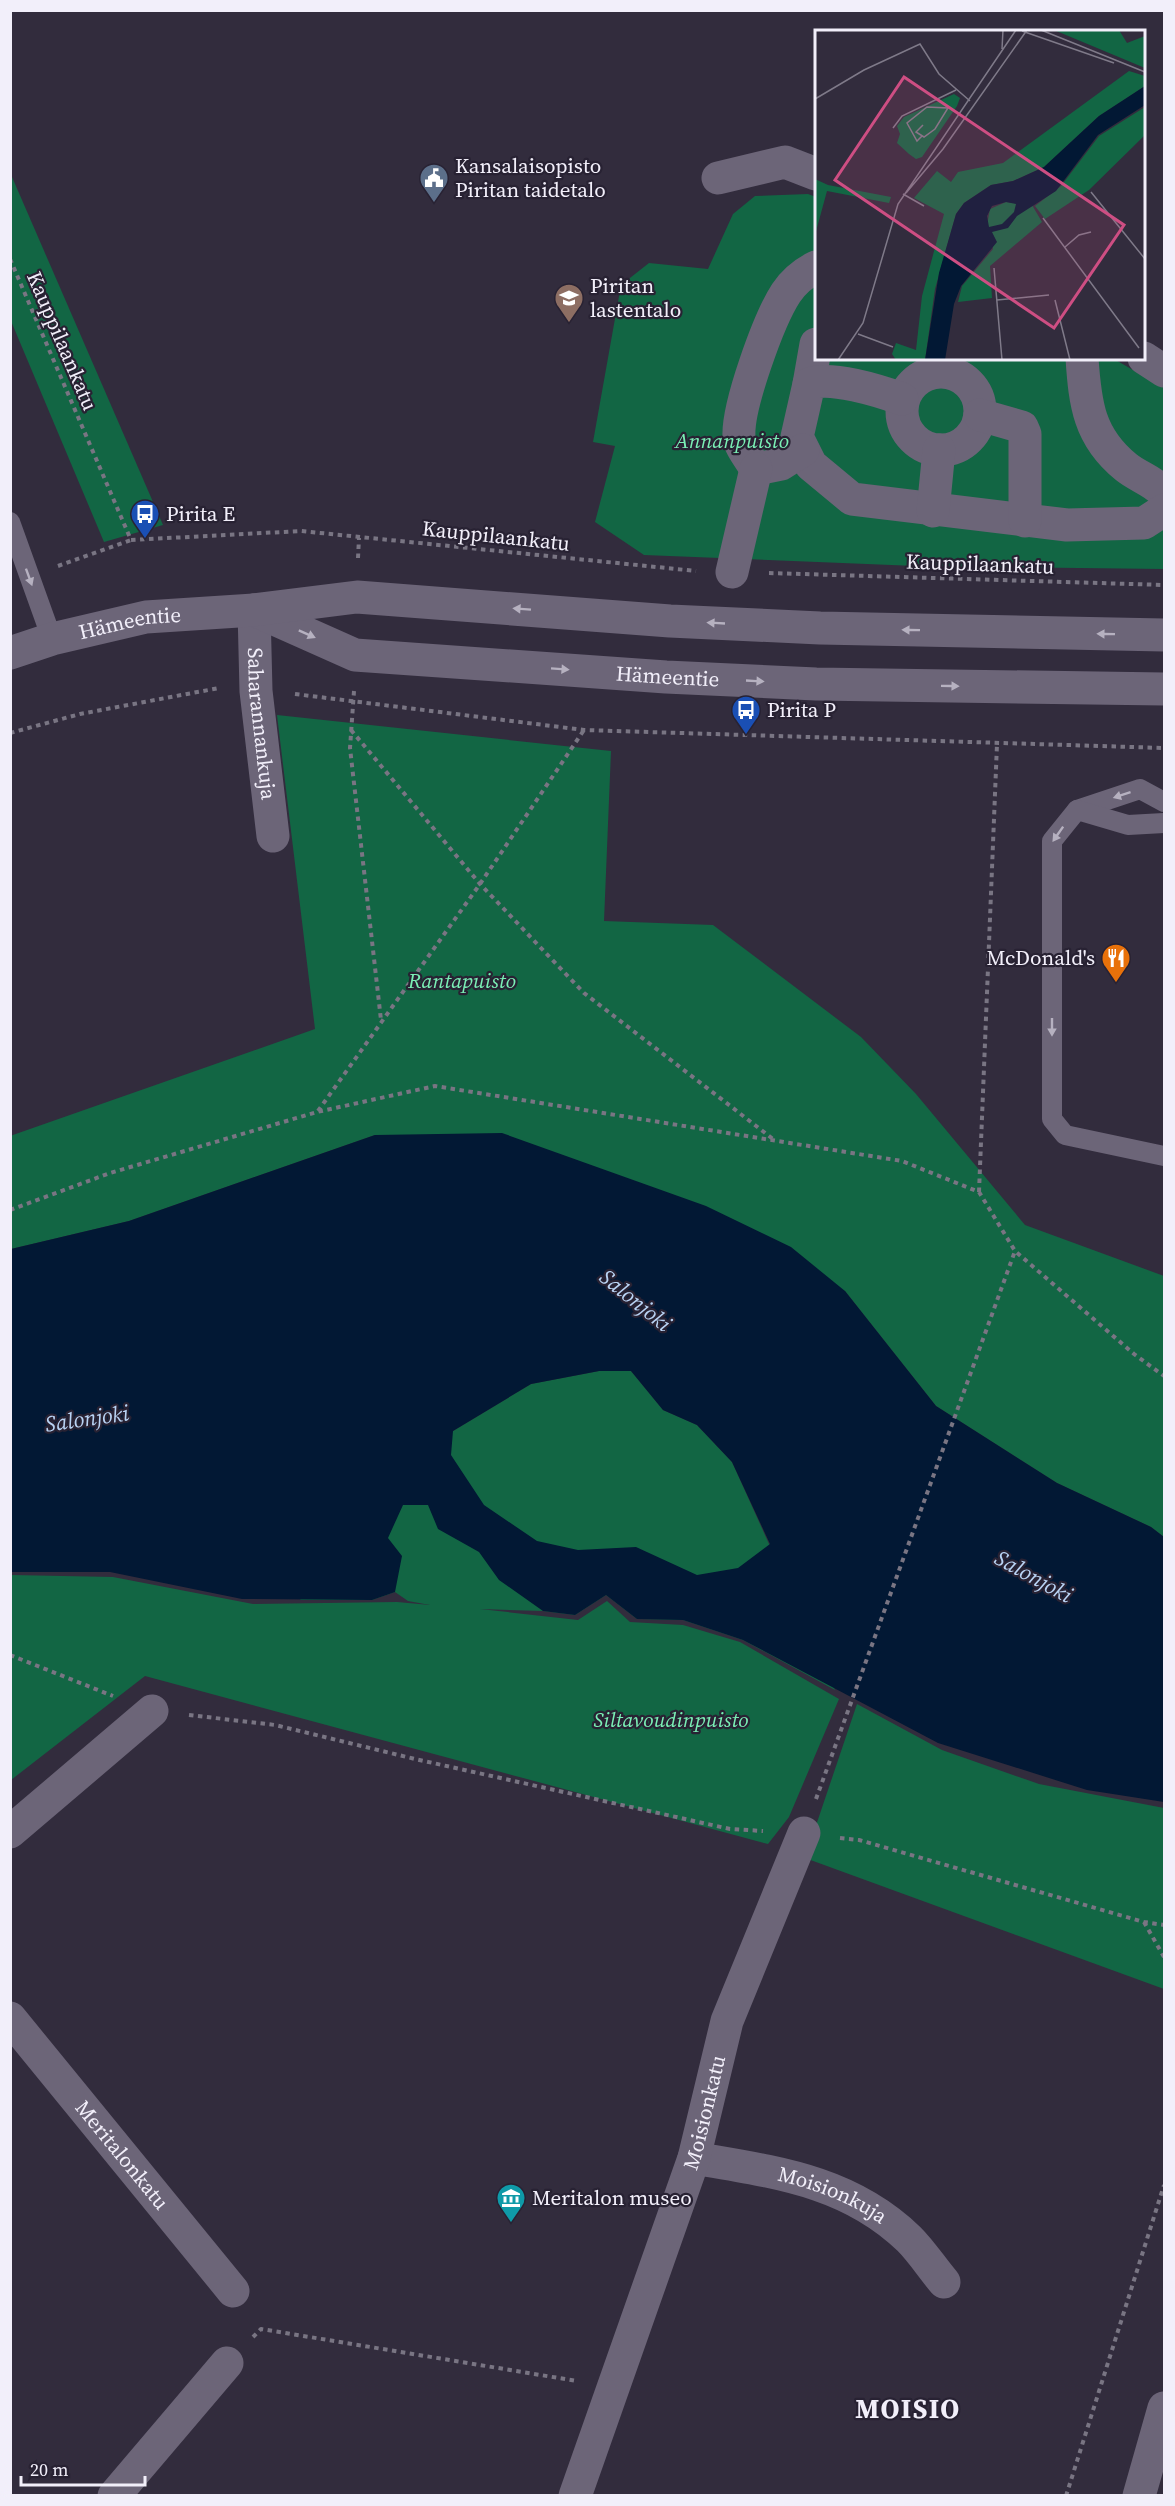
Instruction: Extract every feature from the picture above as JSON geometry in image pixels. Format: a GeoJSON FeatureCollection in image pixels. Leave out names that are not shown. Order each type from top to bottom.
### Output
{"type":"FeatureCollection","features":[{"type":"Feature","properties":{"kind":"street"},"geometry":{"type":"LineString","coordinates":[[718,178],[785,162],[815,174]]}},
{"type":"Feature","properties":{"kind":"street"},"geometry":{"type":"LineString","coordinates":[[732,572],[756,469],[738,438],[745,397],[764,343],[785,294],[804,273],[815,268]]}},
{"type":"Feature","properties":{"kind":"street"},"geometry":{"type":"LineString","coordinates":[[815,349],[797,437],[811,465],[852,499],[933,511],[1067,525],[1144,523],[1164,510]]}},
{"type":"Feature","properties":{"kind":"street"},"geometry":{"type":"LineString","coordinates":[[1145,359],[1164,370]]}},
{"type":"Feature","properties":{"kind":"street"},"geometry":{"type":"LineString","coordinates":[[1082,360],[1084,388],[1100,443],[1127,468],[1164,493]]}},
{"type":"Feature","properties":{"kind":"street"},"geometry":{"type":"LineString","coordinates":[[942,371],[955,374],[970,385],[979,402],[980,415],[969,439],[958,446],[939,450],[920,445],[910,436],[903,425],[902,399],[918,378],[942,371]]}},
{"type":"Feature","properties":{"kind":"street"},"geometry":{"type":"LineString","coordinates":[[808,384],[818,380],[880,391],[902,399]]}},
{"type":"Feature","properties":{"kind":"street"},"geometry":{"type":"LineString","coordinates":[[980,415],[1022,427],[1025,434],[1025,521]]}},
{"type":"Feature","properties":{"kind":"street"},"geometry":{"type":"LineString","coordinates":[[756,469],[781,464],[803,450]]}},
{"type":"Feature","properties":{"kind":"street"},"geometry":{"type":"LineString","coordinates":[[933,511],[939,450]]}},
{"type":"Feature","properties":{"kind":"street","name":"Hämeentie"},"geometry":{"type":"LineString","coordinates":[[10,653],[52,639],[146,617],[254,610],[357,597],[682,622],[820,628],[1164,635]]}},
{"type":"Feature","properties":{"kind":"street","name":"Hämeentie"},"geometry":{"type":"LineString","coordinates":[[254,610],[355,655],[666,677],[816,684],[1164,689]]}},
{"type":"Feature","properties":{"kind":"street","name":"Saharannankuja"},"geometry":{"type":"LineString","coordinates":[[254,610],[256,691],[273,836]]}},
{"type":"Feature","properties":{"kind":"street"},"geometry":{"type":"LineString","coordinates":[[10,1832],[152,1711]]}},
{"type":"Feature","properties":{"kind":"street","name":"Moisionkatu"},"geometry":{"type":"LineString","coordinates":[[575,2496],[694,2158],[727,2021],[804,1833]]}},
{"type":"Feature","properties":{"kind":"street","name":"Meritalonkatu"},"geometry":{"type":"LineString","coordinates":[[10,2018],[233,2291]]}},
{"type":"Feature","properties":{"kind":"street","name":"Moisionkuja"},"geometry":{"type":"LineString","coordinates":[[694,2158],[798,2176],[862,2202],[909,2239],[944,2282]]}},
{"type":"Feature","properties":{"kind":"street"},"geometry":{"type":"LineString","coordinates":[[114,2496],[227,2363]]}},
{"type":"Feature","properties":{"kind":"street"},"geometry":{"type":"LineString","coordinates":[[1139,2496],[1164,2408]]}},
{"type":"Feature","properties":{"kind":"lane"},"geometry":{"type":"LineString","coordinates":[[10,522],[52,639]]}},
{"type":"Feature","properties":{"kind":"lane"},"geometry":{"type":"LineString","coordinates":[[1164,802],[1140,789],[1077,810],[1052,841],[1052,1119],[1065,1135],[1164,1156]]}},
{"type":"Feature","properties":{"kind":"lane"},"geometry":{"type":"LineString","coordinates":[[1077,810],[1128,825],[1164,823]]}},
{"type":"Feature","properties":{"kind":"path","name":"Kauppilaankatu"},"geometry":{"type":"LineString","coordinates":[[10,259],[131,540],[301,531],[682,570],[1164,585]]}},
{"type":"Feature","properties":{"kind":"path"},"geometry":{"type":"LineString","coordinates":[[28,576],[131,540]]}},
{"type":"Feature","properties":{"kind":"path"},"geometry":{"type":"LineString","coordinates":[[10,733],[80,714],[224,687]]}},
{"type":"Feature","properties":{"kind":"path"},"geometry":{"type":"LineString","coordinates":[[288,693],[584,730],[1164,748]]}},
{"type":"Feature","properties":{"kind":"path"},"geometry":{"type":"LineString","coordinates":[[353,700],[350,748],[381,1020]]}},
{"type":"Feature","properties":{"kind":"path"},"geometry":{"type":"LineString","coordinates":[[351,730],[480,884],[584,993],[774,1140]]}},
{"type":"Feature","properties":{"kind":"path"},"geometry":{"type":"LineString","coordinates":[[317,1112],[480,884],[584,730]]}},
{"type":"Feature","properties":{"kind":"path"},"geometry":{"type":"LineString","coordinates":[[997,744],[979,1192],[1015,1251],[1134,1354],[1164,1376]]}},
{"type":"Feature","properties":{"kind":"path"},"geometry":{"type":"LineString","coordinates":[[10,1210],[110,1173],[317,1112],[435,1086],[902,1161],[979,1192]]}},
{"type":"Feature","properties":{"kind":"path"},"geometry":{"type":"LineString","coordinates":[[846,1721],[1015,1251]]}},
{"type":"Feature","properties":{"kind":"path"},"geometry":{"type":"LineString","coordinates":[[10,1655],[152,1711],[275,1725],[416,1759],[730,1828]]}},
{"type":"Feature","properties":{"kind":"path"},"geometry":{"type":"LineString","coordinates":[[804,1833],[859,1840],[1144,1922],[1164,1925]]}},
{"type":"Feature","properties":{"kind":"path"},"geometry":{"type":"LineString","coordinates":[[1144,1922],[1164,1957]]}},
{"type":"Feature","properties":{"kind":"path"},"geometry":{"type":"LineString","coordinates":[[1066,2496],[1164,2185]]}},
{"type":"Feature","properties":{"kind":"path"},"geometry":{"type":"LineString","coordinates":[[227,2363],[261,2329],[614,2387]]}},
{"type":"Feature","properties":{"kind":"green space"},"geometry":{"type":"Polygon","coordinates":[[[10,173],[163,525],[104,542],[11,321],[10,173]]]}},
{"type":"Feature","properties":{"kind":"green space","name":"Annanpuisto"},"geometry":{"type":"Polygon","coordinates":[[[808,194],[815,197],[815,360],[1116,360],[1164,388],[1164,569],[916,566],[644,555],[595,522],[615,446],[593,442],[621,285],[649,263],[708,269],[733,214],[755,196],[808,194]]]}},
{"type":"Feature","properties":{"kind":"green space","name":"Rantapuisto"},"geometry":{"type":"Polygon","coordinates":[[[277,715],[611,751],[604,921],[713,925],[861,1037],[916,1094],[1025,1225],[1164,1276],[1164,1537],[1151,1527],[1057,1483],[936,1406],[845,1291],[375,1135],[129,1221],[11,1249],[10,1136],[315,1029],[277,715]]]}},
{"type":"Feature","properties":{"kind":"green space","name":"Siltavoudinpuisto"},"geometry":{"type":"Polygon","coordinates":[[[599,1371],[631,1371],[663,1410],[697,1425],[732,1462],[835,1690],[743,1640],[683,1620],[637,1619],[606,1595],[575,1615],[543,1611],[480,1609],[578,1620],[607,1601],[630,1622],[683,1625],[740,1642],[839,1699],[789,1817],[768,1844],[145,1676],[11,1780],[11,1575],[113,1577],[253,1604],[397,1602],[430,1605],[408,1601],[395,1592],[372,1600],[300,1600],[453,1431],[531,1384],[599,1371]]]}},
{"type":"Feature","properties":{"kind":"green space"},"geometry":{"type":"Polygon","coordinates":[[[857,1704],[942,1750],[1039,1784],[1164,1808],[1164,1989],[805,1858],[857,1704]]]}},
{"type":"Feature","properties":{"kind":"water","name":"Salonjoki"},"geometry":{"type":"Polygon","coordinates":[[[502,1133],[706,1206],[791,1247],[845,1291],[936,1406],[1057,1483],[1151,1527],[1164,1537],[1164,1802],[1087,1790],[938,1743],[743,1640],[683,1620],[637,1619],[606,1595],[575,1615],[543,1611],[499,1580],[479,1552],[438,1529],[428,1505],[403,1505],[388,1538],[402,1556],[395,1592],[372,1600],[242,1599],[110,1572],[11,1572],[11,1249],[129,1221],[375,1135],[502,1133]],[[599,1371],[531,1384],[453,1431],[451,1455],[484,1505],[537,1541],[578,1550],[636,1547],[697,1575],[738,1568],[770,1544],[732,1462],[697,1425],[663,1410],[631,1371],[599,1371]]]}},
{"type":"Feature","properties":{"kind":"place","name":"Kansalaisopisto Piritan taidetalo"},"geometry":{"type":"Point","coordinates":[434,204]}},
{"type":"Feature","properties":{"kind":"place","name":"Piritan lastentalo"},"geometry":{"type":"Point","coordinates":[569,324]}},
{"type":"Feature","properties":{"kind":"place","name":"Pirita E"},"geometry":{"type":"Point","coordinates":[145,540]}},
{"type":"Feature","properties":{"kind":"place","name":"Pirita P"},"geometry":{"type":"Point","coordinates":[746,736]}},
{"type":"Feature","properties":{"kind":"place","name":"McDonald's"},"geometry":{"type":"Point","coordinates":[1116,984]}},
{"type":"Feature","properties":{"kind":"place","name":"Meritalon museo"},"geometry":{"type":"Point","coordinates":[511,2224]}},
{"type":"Feature","properties":{"kind":"district","name":"MOISIO"},"geometry":{"type":"Point","coordinates":[908,2409]}}]}
